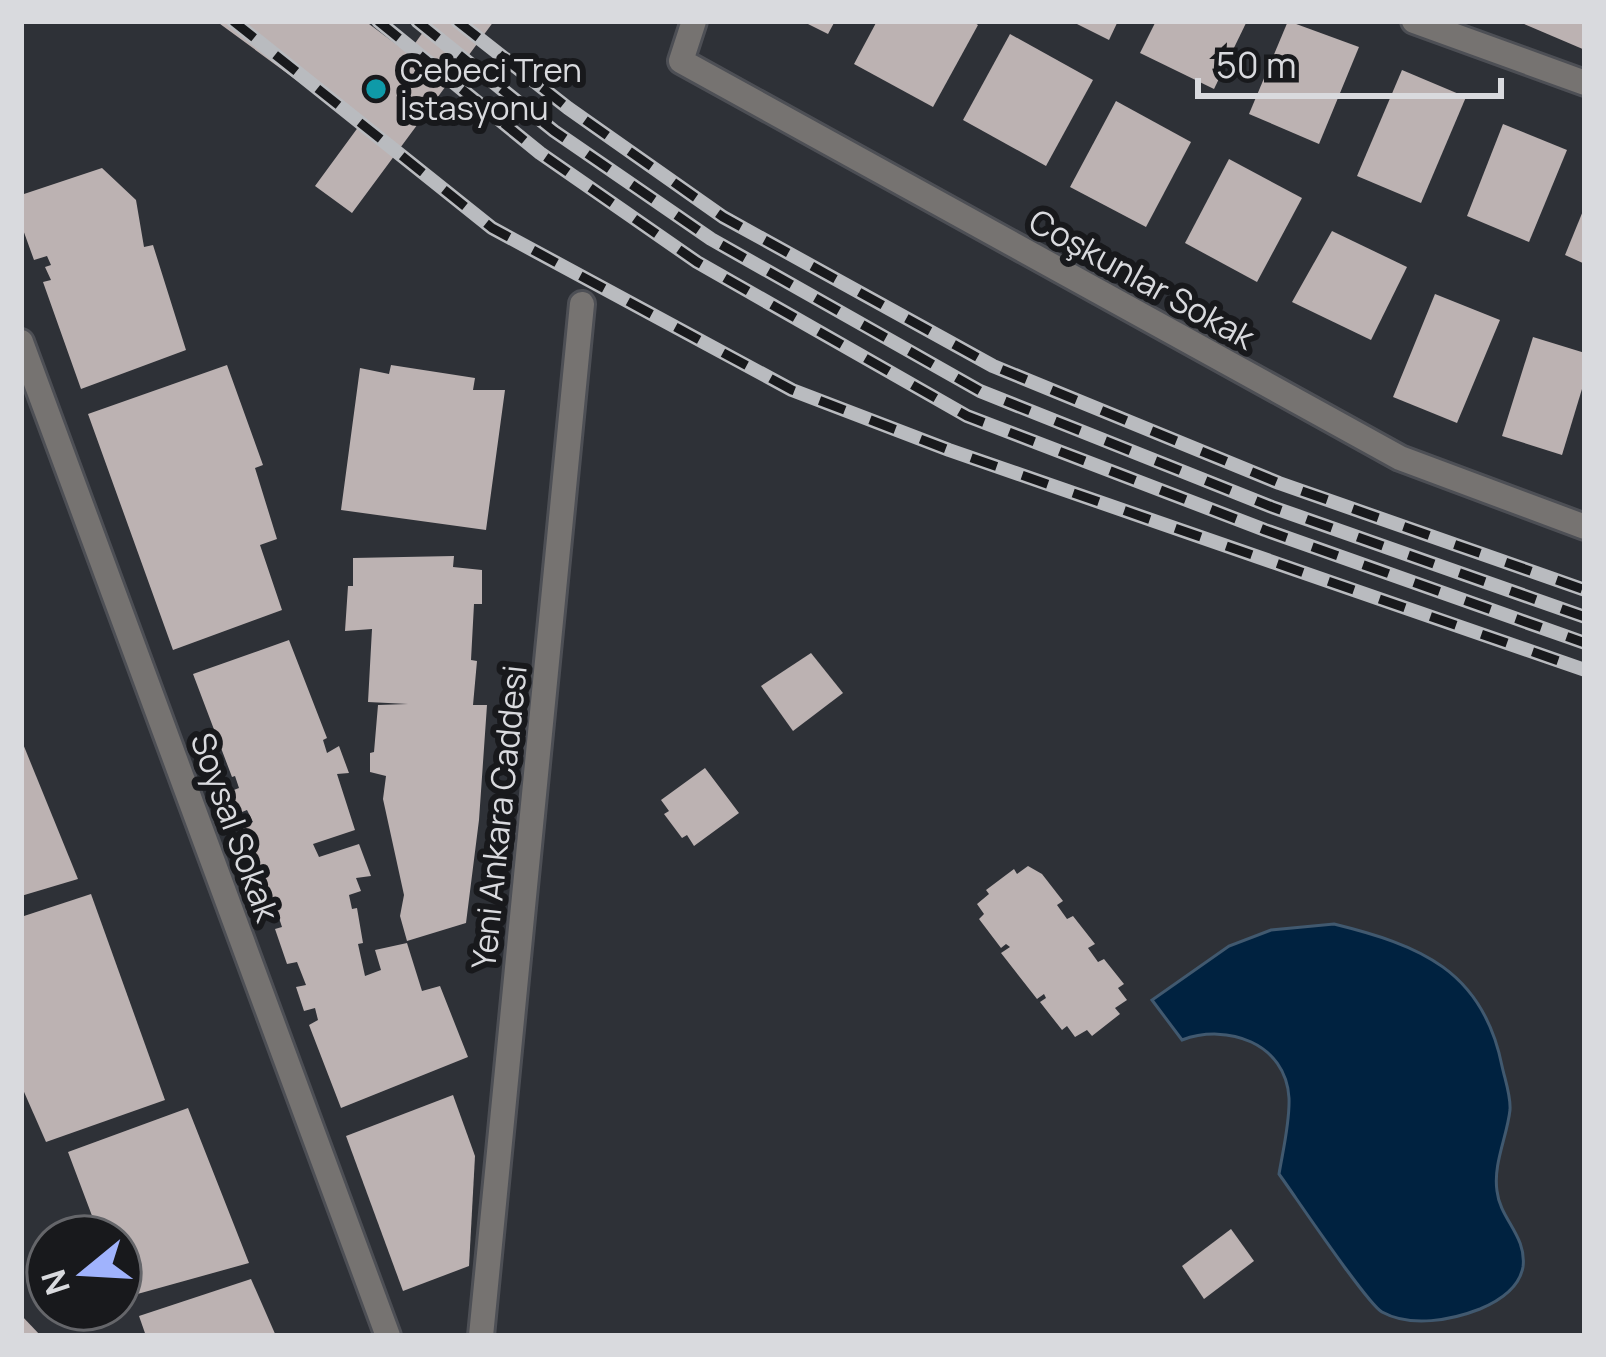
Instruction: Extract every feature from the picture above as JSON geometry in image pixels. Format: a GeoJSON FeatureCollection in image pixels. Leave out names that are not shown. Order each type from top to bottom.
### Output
{"type":"FeatureCollection","features":[{"type":"Feature","properties":{"kind":"street","name":"Coşkunlar Sokak"},"geometry":{"type":"LineString","coordinates":[[694,21],[681,61],[1400,458],[1585,527]]}},
{"type":"Feature","properties":{"kind":"street"},"geometry":{"type":"LineString","coordinates":[[1414,21],[1585,83]]}},
{"type":"Feature","properties":{"kind":"street","name":"Yeni Ankara Caddesi"},"geometry":{"type":"LineString","coordinates":[[481,1336],[582,304]]}},
{"type":"Feature","properties":{"kind":"street","name":"Soysal Sokak"},"geometry":{"type":"LineString","coordinates":[[21,342],[388,1336]]}},
{"type":"Feature","properties":{"kind":"water"},"geometry":{"type":"Polygon","coordinates":[[[1334,924],[1393,942],[1443,967],[1480,1006],[1493,1033],[1510,1105],[1497,1191],[1521,1246],[1523,1267],[1507,1293],[1480,1309],[1418,1321],[1393,1317],[1374,1305],[1279,1174],[1289,1098],[1277,1063],[1266,1051],[1235,1036],[1199,1035],[1182,1040],[1152,1000],[1229,946],[1271,930],[1334,924]]]}},
{"type":"Feature","properties":{"kind":"building","name":"Cebeci Tren İstasyonu"},"geometry":{"type":"Polygon","coordinates":[[[216,21],[365,21],[408,53],[431,21],[494,21],[352,213],[315,186],[359,126],[216,21]]]}},
{"type":"Feature","properties":{"kind":"building"},"geometry":{"type":"Polygon","coordinates":[[[802,21],[835,21],[828,34],[802,21]]]}},
{"type":"Feature","properties":{"kind":"building"},"geometry":{"type":"Polygon","coordinates":[[[877,21],[972,21],[978,25],[933,107],[854,64],[877,21]]]}},
{"type":"Feature","properties":{"kind":"building"},"geometry":{"type":"Polygon","coordinates":[[[1071,21],[1118,21],[1109,40],[1071,21]]]}},
{"type":"Feature","properties":{"kind":"building"},"geometry":{"type":"Polygon","coordinates":[[[1156,21],[1247,21],[1214,89],[1140,53],[1156,21]]]}},
{"type":"Feature","properties":{"kind":"building"},"geometry":{"type":"Polygon","coordinates":[[[1288,21],[1359,47],[1319,144],[1249,114],[1288,21]]]}},
{"type":"Feature","properties":{"kind":"building"},"geometry":{"type":"Polygon","coordinates":[[[1517,21],[1585,21],[1585,50],[1517,21]]]}},
{"type":"Feature","properties":{"kind":"building"},"geometry":{"type":"Polygon","coordinates":[[[1010,34],[1093,80],[1046,166],[963,120],[1010,34]]]}},
{"type":"Feature","properties":{"kind":"building"},"geometry":{"type":"Polygon","coordinates":[[[1402,70],[1466,97],[1421,203],[1357,176],[1402,70]]]}},
{"type":"Feature","properties":{"kind":"building"},"geometry":{"type":"Polygon","coordinates":[[[1116,101],[1191,142],[1146,227],[1070,187],[1116,101]]]}},
{"type":"Feature","properties":{"kind":"building"},"geometry":{"type":"Polygon","coordinates":[[[1503,124],[1567,150],[1529,242],[1467,216],[1503,124]]]}},
{"type":"Feature","properties":{"kind":"building"},"geometry":{"type":"Polygon","coordinates":[[[1229,159],[1302,198],[1257,282],[1185,243],[1229,159]]]}},
{"type":"Feature","properties":{"kind":"building"},"geometry":{"type":"Polygon","coordinates":[[[102,168],[136,200],[144,247],[153,245],[186,350],[81,389],[43,282],[51,280],[45,267],[51,265],[47,256],[34,260],[21,224],[21,195],[102,168]]]}},
{"type":"Feature","properties":{"kind":"building"},"geometry":{"type":"Polygon","coordinates":[[[1585,206],[1585,264],[1565,255],[1585,206]]]}},
{"type":"Feature","properties":{"kind":"building"},"geometry":{"type":"Polygon","coordinates":[[[1332,231],[1407,267],[1371,340],[1292,302],[1332,231]]]}},
{"type":"Feature","properties":{"kind":"building"},"geometry":{"type":"Polygon","coordinates":[[[1435,294],[1500,320],[1457,423],[1393,397],[1435,294]]]}},
{"type":"Feature","properties":{"kind":"building"},"geometry":{"type":"Polygon","coordinates":[[[1533,337],[1585,353],[1585,379],[1562,455],[1502,436],[1533,337]]]}},
{"type":"Feature","properties":{"kind":"building"},"geometry":{"type":"Polygon","coordinates":[[[227,365],[263,465],[255,468],[277,539],[260,545],[282,610],[173,650],[88,414],[227,365]]]}},
{"type":"Feature","properties":{"kind":"building"},"geometry":{"type":"Polygon","coordinates":[[[391,365],[475,378],[473,390],[505,390],[486,530],[341,510],[360,368],[389,374],[391,365]]]}},
{"type":"Feature","properties":{"kind":"building"},"geometry":{"type":"Polygon","coordinates":[[[454,556],[453,567],[482,570],[482,604],[474,604],[471,660],[477,661],[473,705],[487,705],[479,820],[466,923],[407,941],[400,916],[404,895],[383,799],[386,776],[370,772],[370,753],[374,752],[378,705],[408,704],[368,702],[372,629],[345,631],[348,586],[353,586],[353,558],[454,556]]]}},
{"type":"Feature","properties":{"kind":"building"},"geometry":{"type":"Polygon","coordinates":[[[289,640],[327,738],[323,740],[327,753],[339,746],[349,773],[337,774],[355,830],[313,844],[319,857],[359,844],[371,876],[356,878],[361,891],[349,895],[352,909],[357,908],[365,976],[381,970],[375,950],[407,943],[422,991],[440,986],[468,1057],[341,1108],[309,1025],[318,1020],[315,1008],[304,1011],[296,987],[306,985],[297,962],[287,964],[275,929],[282,927],[279,918],[271,921],[240,828],[253,822],[247,810],[237,814],[231,791],[239,788],[193,674],[289,640]]]}},
{"type":"Feature","properties":{"kind":"building"},"geometry":{"type":"Polygon","coordinates":[[[811,653],[843,693],[793,731],[761,686],[811,653]]]}},
{"type":"Feature","properties":{"kind":"building"},"geometry":{"type":"Polygon","coordinates":[[[21,739],[78,879],[21,896],[21,739]]]}},
{"type":"Feature","properties":{"kind":"building"},"geometry":{"type":"Polygon","coordinates":[[[705,768],[739,813],[694,846],[664,814],[669,811],[661,800],[705,768]]]}},
{"type":"Feature","properties":{"kind":"building"},"geometry":{"type":"Polygon","coordinates":[[[1028,866],[1042,874],[1063,901],[1057,905],[1067,919],[1073,916],[1095,944],[1088,948],[1098,962],[1104,959],[1124,984],[1118,988],[1127,1000],[1115,1008],[1120,1014],[1092,1036],[1087,1030],[1075,1037],[1067,1026],[1062,1030],[1040,1002],[1044,994],[1037,999],[1001,953],[1010,947],[1001,948],[979,919],[984,914],[977,904],[989,894],[986,890],[1014,869],[1017,874],[1028,866]]]}},
{"type":"Feature","properties":{"kind":"building"},"geometry":{"type":"Polygon","coordinates":[[[91,894],[165,1100],[46,1142],[21,1085],[21,917],[91,894]]]}},
{"type":"Feature","properties":{"kind":"building"},"geometry":{"type":"Polygon","coordinates":[[[453,1095],[475,1156],[469,1266],[403,1291],[346,1136],[453,1095]]]}},
{"type":"Feature","properties":{"kind":"building"},"geometry":{"type":"Polygon","coordinates":[[[188,1108],[249,1263],[144,1292],[144,1213],[91,1213],[68,1152],[188,1108]]]}},
{"type":"Feature","properties":{"kind":"building"},"geometry":{"type":"Polygon","coordinates":[[[1231,1229],[1254,1261],[1204,1299],[1182,1266],[1231,1229]]]}},
{"type":"Feature","properties":{"kind":"building"},"geometry":{"type":"Polygon","coordinates":[[[251,1279],[276,1336],[146,1336],[144,1314],[251,1279]]]}},
{"type":"Feature","properties":{"kind":"building"},"geometry":{"type":"Polygon","coordinates":[[[21,1315],[24,1333],[41,1336],[21,1336],[21,1315]]]}},
{"type":"Feature","properties":{"kind":"railway"},"geometry":{"type":"LineString","coordinates":[[233,21],[492,228],[792,390],[949,450],[1585,670]]}},
{"type":"Feature","properties":{"kind":"railway"},"geometry":{"type":"LineString","coordinates":[[378,21],[540,153],[697,262],[967,416],[1265,530],[1585,643]]}},
{"type":"Feature","properties":{"kind":"railway"},"geometry":{"type":"LineString","coordinates":[[417,21],[554,131],[711,239],[980,391],[1272,507],[1585,617]]}},
{"type":"Feature","properties":{"kind":"railway"},"geometry":{"type":"LineString","coordinates":[[457,21],[568,108],[723,217],[993,366],[1279,483],[1585,590]]}},
{"type":"Feature","properties":{"kind":"place","name":"Cebeci Tren İstasyonu"},"geometry":{"type":"Point","coordinates":[376,89]}}]}
